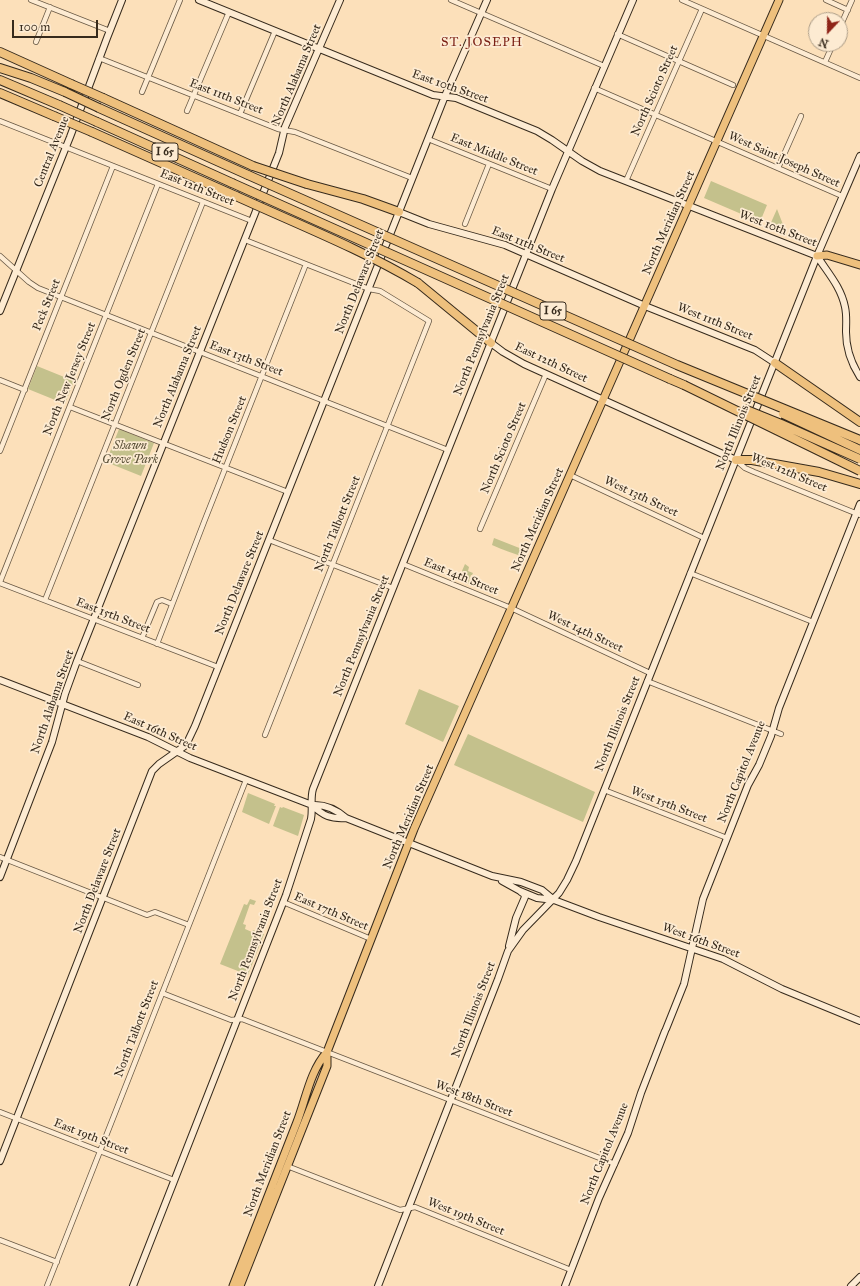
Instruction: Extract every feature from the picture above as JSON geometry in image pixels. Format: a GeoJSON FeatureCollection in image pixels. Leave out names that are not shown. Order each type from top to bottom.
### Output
{"type":"FeatureCollection","features":[{"type":"Feature","properties":{"kind":"highway"},"geometry":{"type":"LineString","coordinates":[[0,52],[253,166],[307,184],[363,199],[399,212]]}},
{"type":"Feature","properties":{"kind":"highway"},"geometry":{"type":"LineString","coordinates":[[0,62],[31,78]]}},
{"type":"Feature","properties":{"kind":"highway","name":"I 65"},"geometry":{"type":"LineString","coordinates":[[0,68],[31,78],[65,92],[574,320],[701,375],[860,440]]}},
{"type":"Feature","properties":{"kind":"highway","name":"I 65"},"geometry":{"type":"LineString","coordinates":[[0,80],[59,105],[684,386],[860,471]]}},
{"type":"Feature","properties":{"kind":"highway"},"geometry":{"type":"LineString","coordinates":[[0,93],[92,132],[350,248],[418,283],[491,343]]}},
{"type":"Feature","properties":{"kind":"highway"},"geometry":{"type":"LineString","coordinates":[[775,363],[840,410],[860,422]]}},
{"type":"Feature","properties":{"kind":"highway"},"geometry":{"type":"LineString","coordinates":[[701,375],[860,450]]}},
{"type":"Feature","properties":{"kind":"highway"},"geometry":{"type":"LineString","coordinates":[[684,386],[782,424],[860,459]]}},
{"type":"Feature","properties":{"kind":"highway"},"geometry":{"type":"LineString","coordinates":[[736,460],[752,460],[819,472],[860,484]]}},
{"type":"Feature","properties":{"kind":"main road","name":"Central Avenue"},"geometry":{"type":"LineString","coordinates":[[0,311],[66,147],[122,0]]}},
{"type":"Feature","properties":{"kind":"main road","name":"East 10th Street"},"geometry":{"type":"LineString","coordinates":[[200,0],[433,94],[456,98],[537,131],[588,165],[689,206]]}},
{"type":"Feature","properties":{"kind":"main road","name":"North Alabama Street"},"geometry":{"type":"LineString","coordinates":[[0,877],[52,742],[62,704],[77,661],[279,153],[284,130],[340,0]]}},
{"type":"Feature","properties":{"kind":"main road","name":"North Delaware Street"},"geometry":{"type":"LineString","coordinates":[[0,1161],[152,771],[159,764],[185,747],[189,741],[412,178],[445,96],[487,0]]}},
{"type":"Feature","properties":{"kind":"main road","name":"North Pennsylvania Street"},"geometry":{"type":"LineString","coordinates":[[133,1286],[283,902],[311,819],[311,798],[313,789],[552,189],[632,0]]}},
{"type":"Feature","properties":{"kind":"main road","name":"North Meridian Street"},"geometry":{"type":"LineString","coordinates":[[233,1286],[298,1119],[314,1072],[319,1061],[326,1052],[409,843],[779,0]]}},
{"type":"Feature","properties":{"kind":"main road","name":"North Illinois Street"},"geometry":{"type":"LineString","coordinates":[[378,1286],[508,951],[523,930],[554,900],[570,874],[817,256],[860,156]]}},
{"type":"Feature","properties":{"kind":"main road","name":"West 10th Street"},"geometry":{"type":"LineString","coordinates":[[689,206],[817,256],[827,255],[860,265]]}},
{"type":"Feature","properties":{"kind":"main road","name":"East 11th Street"},"geometry":{"type":"LineString","coordinates":[[399,212],[429,224],[504,245],[645,306]]}},
{"type":"Feature","properties":{"kind":"main road"},"geometry":{"type":"LineString","coordinates":[[817,256],[836,282],[842,294],[847,315],[847,338],[849,351],[853,364],[860,377]]}},
{"type":"Feature","properties":{"kind":"main road","name":"West 11th Street"},"geometry":{"type":"LineString","coordinates":[[645,306],[755,350],[775,363]]}},
{"type":"Feature","properties":{"kind":"main road","name":"East 12th Street"},"geometry":{"type":"LineString","coordinates":[[491,343],[519,361],[603,399]]}},
{"type":"Feature","properties":{"kind":"main road","name":"West 12th Street"},"geometry":{"type":"LineString","coordinates":[[603,399],[736,460]]}},
{"type":"Feature","properties":{"kind":"main road","name":"North Capitol Avenue"},"geometry":{"type":"LineString","coordinates":[[565,1286],[599,1198],[628,1133],[641,1093],[684,984],[700,906],[748,784],[759,765],[779,708],[858,514],[860,504]]}},
{"type":"Feature","properties":{"kind":"main road","name":"East 16th Street"},"geometry":{"type":"LineString","coordinates":[[0,680],[148,737],[190,758],[312,805],[320,813],[335,819],[346,818],[409,843]]}},
{"type":"Feature","properties":{"kind":"main road","name":"West 16th Street"},"geometry":{"type":"LineString","coordinates":[[409,843],[492,876],[537,898],[554,900],[602,918],[692,947],[728,961],[794,994],[860,1021]]}},
{"type":"Feature","properties":{"kind":"main road","name":"West 16th Street"},"geometry":{"type":"LineString","coordinates":[[492,876],[521,882],[542,890],[554,900]]}},
{"type":"Feature","properties":{"kind":"main road"},"geometry":{"type":"LineString","coordinates":[[508,951],[516,918],[525,897],[520,891]]}},
{"type":"Feature","properties":{"kind":"main road","name":"North Meridian Street"},"geometry":{"type":"LineString","coordinates":[[240,1286],[328,1064],[326,1052]]}},
{"type":"Feature","properties":{"kind":"main road"},"geometry":{"type":"LineString","coordinates":[[850,1286],[860,1277]]}},
{"type":"Feature","properties":{"kind":"street"},"geometry":{"type":"LineString","coordinates":[[31,0],[110,31]]}},
{"type":"Feature","properties":{"kind":"street"},"geometry":{"type":"LineString","coordinates":[[142,92],[180,0]]}},
{"type":"Feature","properties":{"kind":"street"},"geometry":{"type":"LineString","coordinates":[[451,0],[482,12],[604,66]]}},
{"type":"Feature","properties":{"kind":"street"},"geometry":{"type":"LineString","coordinates":[[682,0],[860,78]]}},
{"type":"Feature","properties":{"kind":"street"},"geometry":{"type":"LineString","coordinates":[[826,0],[848,10],[852,0]]}},
{"type":"Feature","properties":{"kind":"street"},"geometry":{"type":"LineString","coordinates":[[36,42],[50,8]]}},
{"type":"Feature","properties":{"kind":"street","name":"North Scioto Street"},"geometry":{"type":"LineString","coordinates":[[626,181],[702,9]]}},
{"type":"Feature","properties":{"kind":"street"},"geometry":{"type":"LineString","coordinates":[[187,111],[229,12]]}},
{"type":"Feature","properties":{"kind":"street"},"geometry":{"type":"LineString","coordinates":[[240,114],[275,31]]}},
{"type":"Feature","properties":{"kind":"street"},"geometry":{"type":"LineString","coordinates":[[617,34],[733,85]]}},
{"type":"Feature","properties":{"kind":"street"},"geometry":{"type":"LineString","coordinates":[[825,62],[829,52]]}},
{"type":"Feature","properties":{"kind":"street","name":"East 11th Street"},"geometry":{"type":"LineString","coordinates":[[99,58],[278,129],[295,132],[412,178]]}},
{"type":"Feature","properties":{"kind":"street","name":"West Saint Joseph Street"},"geometry":{"type":"LineString","coordinates":[[594,88],[842,196]]}},
{"type":"Feature","properties":{"kind":"street"},"geometry":{"type":"LineString","coordinates":[[778,168],[801,116]]}},
{"type":"Feature","properties":{"kind":"street","name":"East 12th Street"},"geometry":{"type":"LineString","coordinates":[[0,121],[252,221]]}},
{"type":"Feature","properties":{"kind":"street","name":"East Middle Street"},"geometry":{"type":"LineString","coordinates":[[428,139],[552,189]]}},
{"type":"Feature","properties":{"kind":"street"},"geometry":{"type":"LineString","coordinates":[[465,224],[490,164]]}},
{"type":"Feature","properties":{"kind":"street","name":"Peck Street"},"geometry":{"type":"LineString","coordinates":[[0,451],[113,166]]}},
{"type":"Feature","properties":{"kind":"street","name":"North New Jersey Street"},"geometry":{"type":"LineString","coordinates":[[0,582],[158,184]]}},
{"type":"Feature","properties":{"kind":"street","name":"North Ogden Street"},"geometry":{"type":"LineString","coordinates":[[45,600],[203,202]]}},
{"type":"Feature","properties":{"kind":"street"},"geometry":{"type":"LineString","coordinates":[[245,240],[368,289]]}},
{"type":"Feature","properties":{"kind":"street","name":"East 13th Street"},"geometry":{"type":"LineString","coordinates":[[0,256],[35,287],[448,450]]}},
{"type":"Feature","properties":{"kind":"street","name":"Hudson Street"},"geometry":{"type":"LineString","coordinates":[[157,644],[306,264]]}},
{"type":"Feature","properties":{"kind":"street","name":"North Talbott Street"},"geometry":{"type":"LineString","coordinates":[[265,735],[429,321],[380,291],[368,289]]}},
{"type":"Feature","properties":{"kind":"street","name":"North Scioto Street"},"geometry":{"type":"LineString","coordinates":[[480,529],[546,374]]}},
{"type":"Feature","properties":{"kind":"street"},"geometry":{"type":"LineString","coordinates":[[0,380],[24,390]]}},
{"type":"Feature","properties":{"kind":"street"},"geometry":{"type":"LineString","coordinates":[[70,407],[288,492]]}},
{"type":"Feature","properties":{"kind":"street","name":"West 12th Street"},"geometry":{"type":"LineString","coordinates":[[736,460],[745,468],[754,472],[858,514]]}},
{"type":"Feature","properties":{"kind":"street","name":"West 13th Street"},"geometry":{"type":"LineString","coordinates":[[570,475],[704,538]]}},
{"type":"Feature","properties":{"kind":"street"},"geometry":{"type":"LineString","coordinates":[[269,540],[393,588]]}},
{"type":"Feature","properties":{"kind":"street","name":"East 14th Street"},"geometry":{"type":"LineString","coordinates":[[403,564],[512,608]]}},
{"type":"Feature","properties":{"kind":"street"},"geometry":{"type":"LineString","coordinates":[[690,573],[813,622]]}},
{"type":"Feature","properties":{"kind":"street","name":"East 15th Street"},"geometry":{"type":"LineString","coordinates":[[0,582],[218,667]]}},
{"type":"Feature","properties":{"kind":"street"},"geometry":{"type":"LineString","coordinates":[[142,638],[157,602],[162,600],[172,604]]}},
{"type":"Feature","properties":{"kind":"street","name":"West 14th Street"},"geometry":{"type":"LineString","coordinates":[[512,608],[650,673]]}},
{"type":"Feature","properties":{"kind":"street"},"geometry":{"type":"LineString","coordinates":[[77,661],[138,685]]}},
{"type":"Feature","properties":{"kind":"street"},"geometry":{"type":"LineString","coordinates":[[647,681],[781,734]]}},
{"type":"Feature","properties":{"kind":"street","name":"North Talbott Street"},"geometry":{"type":"LineString","coordinates":[[47,1286],[246,780]]}},
{"type":"Feature","properties":{"kind":"street","name":"West 15th Street"},"geometry":{"type":"LineString","coordinates":[[604,790],[727,838]]}},
{"type":"Feature","properties":{"kind":"street"},"geometry":{"type":"LineString","coordinates":[[0,857],[147,915],[155,912],[189,925]]}},
{"type":"Feature","properties":{"kind":"street","name":"East 17th Street"},"geometry":{"type":"LineString","coordinates":[[283,902],[371,939]]}},
{"type":"Feature","properties":{"kind":"street","name":"West 18th Street"},"geometry":{"type":"LineString","coordinates":[[162,993],[231,1020],[242,1019],[615,1164]]}},
{"type":"Feature","properties":{"kind":"street","name":"East 19th Street"},"geometry":{"type":"LineString","coordinates":[[0,1112],[174,1180]]}},
{"type":"Feature","properties":{"kind":"street","name":"West 19th Street"},"geometry":{"type":"LineString","coordinates":[[287,1166],[397,1209],[402,1210],[415,1207],[571,1270]]}},
{"type":"Feature","properties":{"kind":"street"},"geometry":{"type":"LineString","coordinates":[[0,1240],[57,1262]]}},
{"type":"Feature","properties":{"kind":"green space"},"geometry":{"type":"Polygon","coordinates":[[[711,181],[767,205],[760,222],[704,198],[711,181]]]}},
{"type":"Feature","properties":{"kind":"green space"},"geometry":{"type":"Polygon","coordinates":[[[777,209],[787,235],[769,227],[777,209]]]}},
{"type":"Feature","properties":{"kind":"green space"},"geometry":{"type":"Polygon","coordinates":[[[37,366],[74,381],[65,404],[28,389],[37,366]]]}},
{"type":"Feature","properties":{"kind":"green space","name":"Shawn Grove Park"},"geometry":{"type":"Polygon","coordinates":[[[119,429],[154,443],[141,476],[106,462],[119,429]]]}},
{"type":"Feature","properties":{"kind":"green space"},"geometry":{"type":"Polygon","coordinates":[[[494,538],[527,551],[524,557],[492,545],[494,538]]]}},
{"type":"Feature","properties":{"kind":"green space"},"geometry":{"type":"Polygon","coordinates":[[[465,564],[469,567],[468,571],[473,573],[469,580],[485,588],[485,590],[458,580],[465,564]]]}},
{"type":"Feature","properties":{"kind":"green space"},"geometry":{"type":"Polygon","coordinates":[[[419,689],[459,706],[443,742],[405,724],[419,689]]]}},
{"type":"Feature","properties":{"kind":"green space"},"geometry":{"type":"Polygon","coordinates":[[[468,734],[595,792],[583,822],[454,765],[468,734]]]}},
{"type":"Feature","properties":{"kind":"green space"},"geometry":{"type":"Polygon","coordinates":[[[248,793],[275,804],[274,806],[276,806],[269,824],[242,812],[248,793]]]}},
{"type":"Feature","properties":{"kind":"green space"},"geometry":{"type":"Polygon","coordinates":[[[280,807],[304,815],[298,836],[273,826],[280,807]]]}},
{"type":"Feature","properties":{"kind":"green space"},"geometry":{"type":"Polygon","coordinates":[[[250,899],[256,901],[254,905],[250,904],[243,924],[246,925],[245,929],[264,934],[248,975],[220,964],[244,904],[247,905],[250,899]]]}},
{"type":"Feature","properties":{"kind":"district","name":"ST. JOSEPH"},"geometry":{"type":"Point","coordinates":[482,43]}}]}
